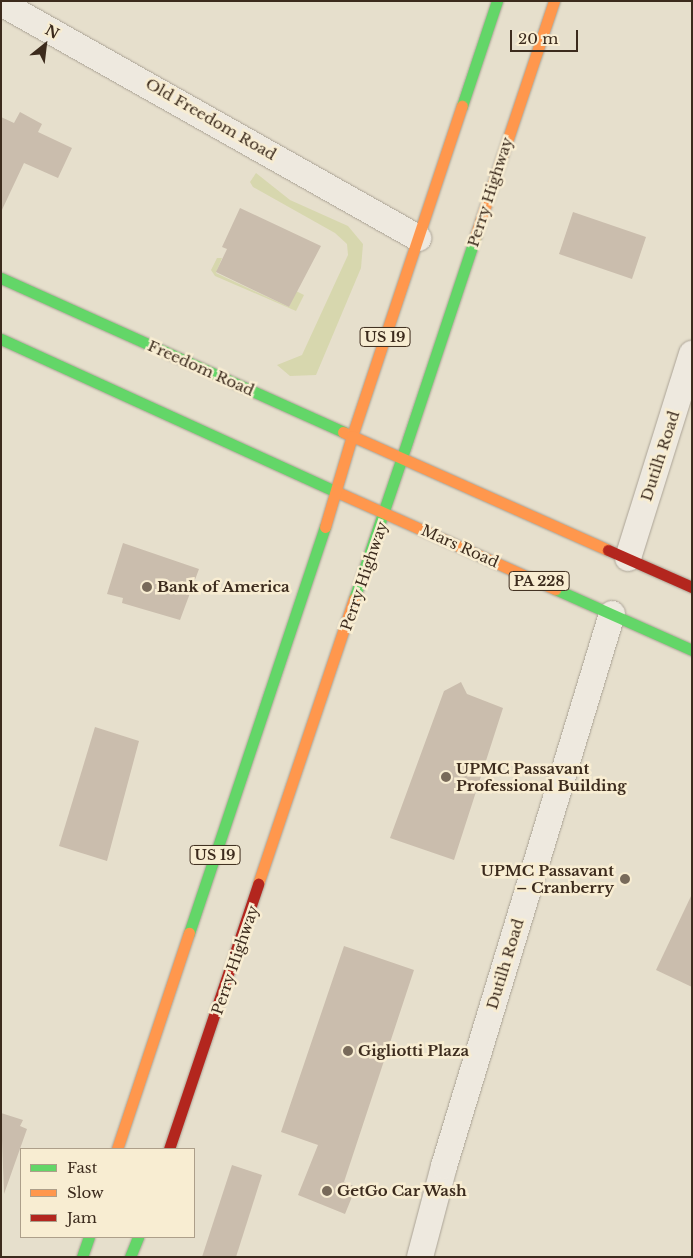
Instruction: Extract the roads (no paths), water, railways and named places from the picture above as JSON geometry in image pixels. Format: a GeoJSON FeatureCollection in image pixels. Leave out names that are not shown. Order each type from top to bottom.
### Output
{"type":"FeatureCollection","features":[{"type":"Feature","properties":{"kind":"main road","name":"US 19"},"geometry":{"type":"LineString","coordinates":[[117,1148],[337,492],[352,436],[497,1]]}},
{"type":"Feature","properties":{"kind":"main road","name":"Perry Highway"},"geometry":{"type":"LineString","coordinates":[[169,1148],[386,513],[402,457],[554,1]]}},
{"type":"Feature","properties":{"kind":"main road","name":"Freedom Road"},"geometry":{"type":"LineString","coordinates":[[1,278],[402,457]]}},
{"type":"Feature","properties":{"kind":"main road"},"geometry":{"type":"LineString","coordinates":[[1,339],[337,492]]}},
{"type":"Feature","properties":{"kind":"main road"},"geometry":{"type":"LineString","coordinates":[[402,457],[692,587]]}},
{"type":"Feature","properties":{"kind":"main road","name":"Mars Road"},"geometry":{"type":"LineString","coordinates":[[337,492],[692,650]]}},
{"type":"Feature","properties":{"kind":"main road"},"geometry":{"type":"LineString","coordinates":[[82,1257],[89,1238]]}},
{"type":"Feature","properties":{"kind":"main road"},"geometry":{"type":"LineString","coordinates":[[130,1257],[138,1238]]}},
{"type":"Feature","properties":{"kind":"street","name":"Old Freedom Road"},"geometry":{"type":"LineString","coordinates":[[1,3],[418,238]]}},
{"type":"Feature","properties":{"kind":"street","name":"Dutilh Road"},"geometry":{"type":"LineString","coordinates":[[628,558],[684,408],[692,354]]}},
{"type":"Feature","properties":{"kind":"street","name":"Dutilh Road"},"geometry":{"type":"LineString","coordinates":[[420,1257],[444,1166],[612,614]]}},
{"type":"Feature","properties":{"kind":"place","name":"Bank of America"},"geometry":{"type":"Point","coordinates":[147,587]}},
{"type":"Feature","properties":{"kind":"place","name":"UPMC Passavant Professional Building"},"geometry":{"type":"Point","coordinates":[446,777]}},
{"type":"Feature","properties":{"kind":"place","name":"UPMC Passavant – Cranberry"},"geometry":{"type":"Point","coordinates":[625,879]}},
{"type":"Feature","properties":{"kind":"place","name":"Gigliotti Plaza"},"geometry":{"type":"Point","coordinates":[348,1051]}},
{"type":"Feature","properties":{"kind":"place","name":"GetGo Car Wash"},"geometry":{"type":"Point","coordinates":[327,1191]}}]}
